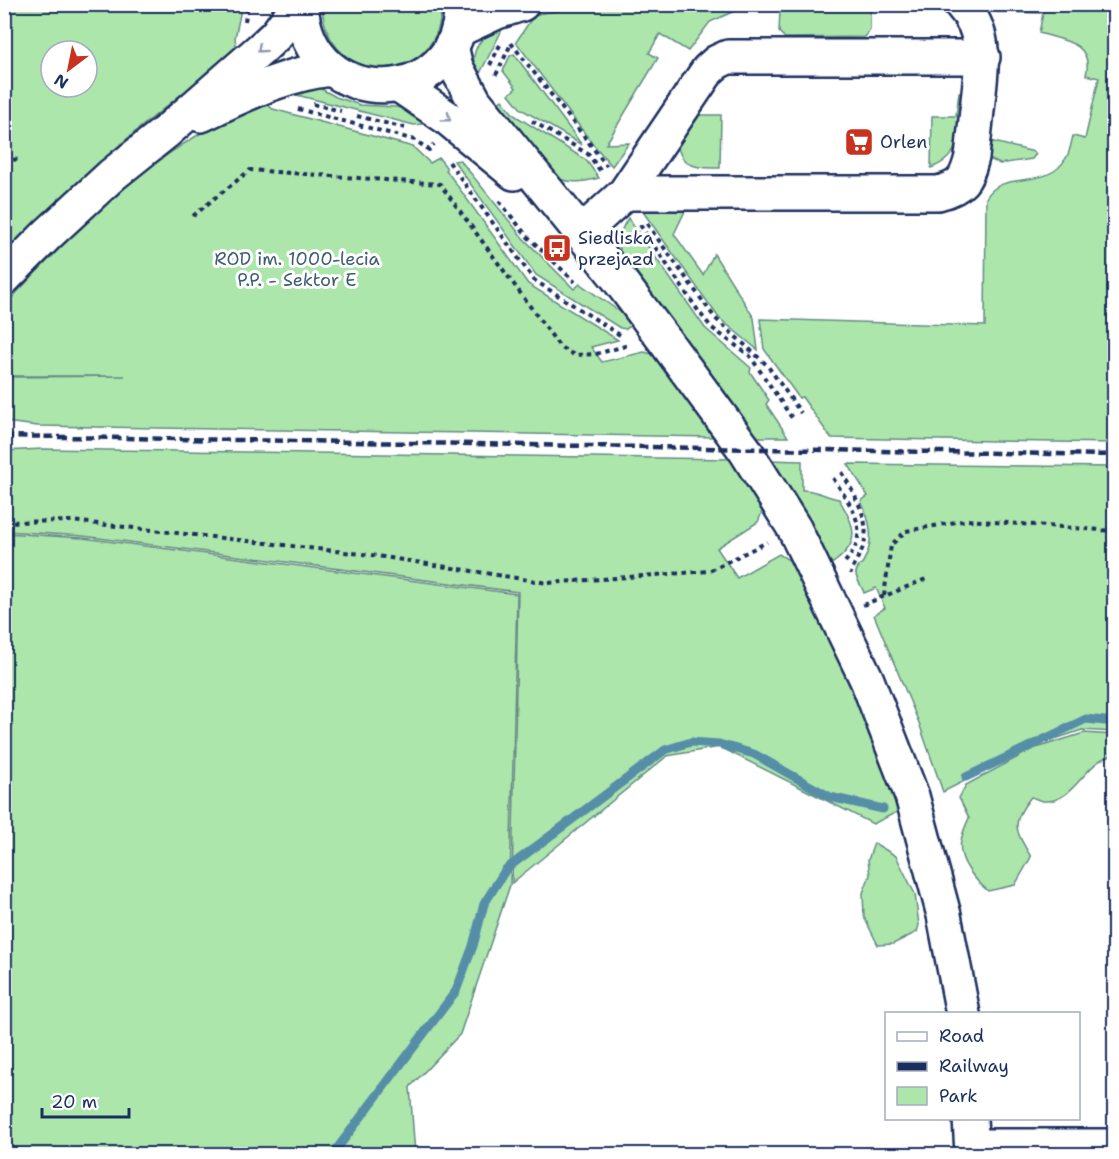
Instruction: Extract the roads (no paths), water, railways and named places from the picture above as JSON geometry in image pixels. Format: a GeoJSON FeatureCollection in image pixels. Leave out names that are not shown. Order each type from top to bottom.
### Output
{"type":"FeatureCollection","features":[{"type":"Feature","properties":{"kind":"main road"},"geometry":{"type":"LineString","coordinates":[[300,4],[302,22],[308,40],[318,56],[341,76],[363,85],[375,86],[399,85],[414,80],[441,60],[456,27],[522,4]]}},
{"type":"Feature","properties":{"kind":"main road"},"geometry":{"type":"LineString","coordinates":[[4,278],[112,175],[167,131],[276,35],[300,4]]}},
{"type":"Feature","properties":{"kind":"main road"},"geometry":{"type":"LineString","coordinates":[[622,195],[938,193],[952,189],[962,182],[968,173],[972,157],[983,57],[979,34],[968,12],[961,4]]}},
{"type":"Feature","properties":{"kind":"main road"},"geometry":{"type":"LineString","coordinates":[[456,27],[456,67],[475,102],[662,337],[745,450],[794,528],[867,680],[912,796],[944,915],[963,1012]]}},
{"type":"Feature","properties":{"kind":"main road"},"geometry":{"type":"LineString","coordinates":[[576,228],[622,195],[708,70],[717,62],[728,57],[983,57]]}},
{"type":"Feature","properties":{"kind":"main road"},"geometry":{"type":"LineString","coordinates":[[167,131],[268,84],[306,72],[332,69]]}},
{"type":"Feature","properties":{"kind":"main road"},"geometry":{"type":"LineString","coordinates":[[399,85],[454,123],[576,228]]}},
{"type":"Feature","properties":{"kind":"main road"},"geometry":{"type":"LineString","coordinates":[[971,1140],[1114,1146]]}},
{"type":"Feature","properties":{"kind":"waterway"},"geometry":{"type":"LineString","coordinates":[[966,777],[1086,719],[1114,722]]}},
{"type":"Feature","properties":{"kind":"waterway"},"geometry":{"type":"LineString","coordinates":[[333,1154],[456,991],[473,946],[484,904],[506,869],[665,750],[691,742],[719,744],[754,754],[830,797],[883,809]]}},
{"type":"Feature","properties":{"kind":"railway"},"geometry":{"type":"LineString","coordinates":[[4,436],[1114,455]]}},
{"type":"Feature","properties":{"kind":"place","name":"Orlen"},"geometry":{"type":"Point","coordinates":[859,142]}},
{"type":"Feature","properties":{"kind":"place","name":"Siedliska przejazd"},"geometry":{"type":"Point","coordinates":[557,248]}},
{"type":"Feature","properties":{"kind":"park label","name":"ROD im. 1000-lecia P.P. - Sektor E"},"geometry":{"type":"Point","coordinates":[297,269]}}]}
